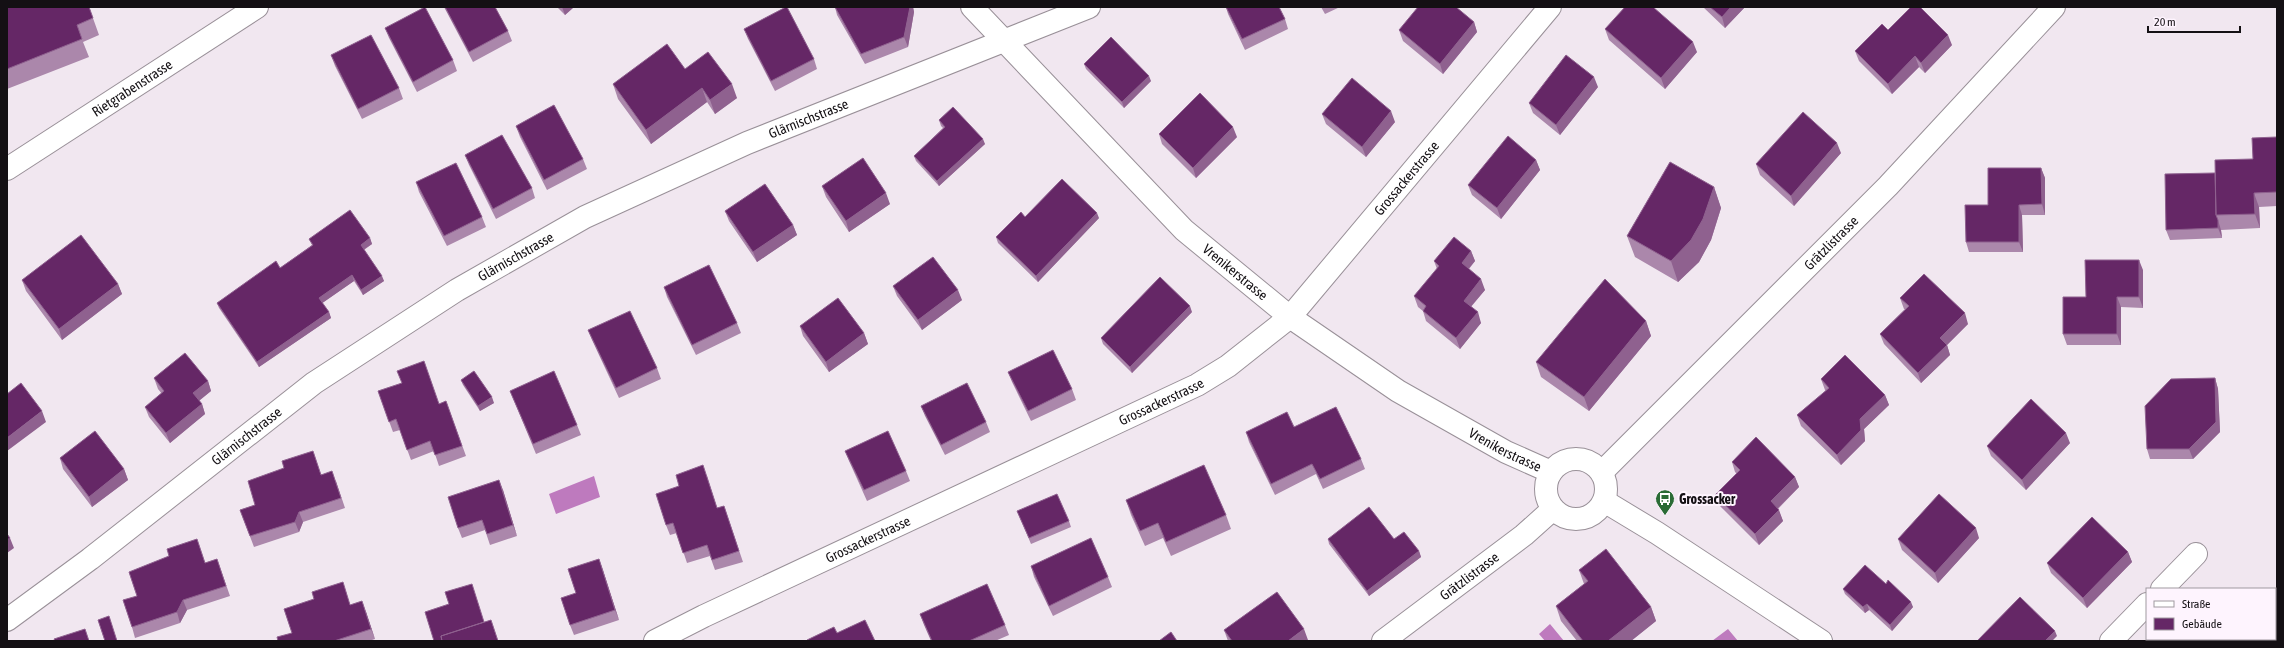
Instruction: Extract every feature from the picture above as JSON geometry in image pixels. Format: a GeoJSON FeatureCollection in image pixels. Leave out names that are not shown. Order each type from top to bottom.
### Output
{"type":"FeatureCollection","features":[{"type":"Feature","properties":{"kind":"street","name":"Rietgrabenstrasse"},"geometry":{"type":"LineString","coordinates":[[7,169],[257,7]]}},
{"type":"Feature","properties":{"kind":"street","name":"Vrenikerstrasse"},"geometry":{"type":"LineString","coordinates":[[972,7],[1184,230],[1290,316],[1398,392],[1506,452],[1551,472]]}},
{"type":"Feature","properties":{"kind":"street","name":"Glärnischstrasse"},"geometry":{"type":"LineString","coordinates":[[7,620],[90,559],[314,383],[464,286],[585,217],[740,147],[1005,42],[1089,7]]}},
{"type":"Feature","properties":{"kind":"street","name":"Grossackerstrasse"},"geometry":{"type":"LineString","coordinates":[[655,641],[704,616],[1197,385],[1228,366],[1290,316],[1550,7]]}},
{"type":"Feature","properties":{"kind":"street","name":"Grätzlistrasse"},"geometry":{"type":"LineString","coordinates":[[1602,472],[1888,186],[2054,7]]}},
{"type":"Feature","properties":{"kind":"street"},"geometry":{"type":"LineString","coordinates":[[1570,459],[1582,459],[1593,463],[1602,472],[1606,481],[1604,501],[1599,509],[1591,516],[1581,519],[1571,519],[1554,510],[1548,501],[1546,481],[1551,472],[1559,464],[1570,459]]}},
{"type":"Feature","properties":{"kind":"street"},"geometry":{"type":"LineString","coordinates":[[1604,501],[1657,533],[1821,641]]}},
{"type":"Feature","properties":{"kind":"street","name":"Grätzlistrasse"},"geometry":{"type":"LineString","coordinates":[[1383,641],[1524,535],[1554,510]]}},
{"type":"Feature","properties":{"kind":"street"},"geometry":{"type":"LineString","coordinates":[[2163,588],[2196,554]]}},
{"type":"Feature","properties":{"kind":"street"},"geometry":{"type":"LineString","coordinates":[[2111,641],[2146,605]]}},
{"type":"Feature","properties":{"kind":"shaded area"},"geometry":{"type":"Polygon","coordinates":[[[594,476],[600,497],[556,514],[549,494],[594,476]]]}},
{"type":"Feature","properties":{"kind":"shaded area"},"geometry":{"type":"Polygon","coordinates":[[[1550,624],[1564,641],[1545,641],[1539,634],[1550,624]]]}},
{"type":"Feature","properties":{"kind":"shaded area"},"geometry":{"type":"Polygon","coordinates":[[[1728,629],[1738,641],[1712,641],[1728,629]]]}},
{"type":"Feature","properties":{"kind":"building"},"geometry":{"type":"Polygon","coordinates":[[[7,7],[89,7],[93,18],[77,25],[82,39],[7,69],[7,7]]]}},
{"type":"Feature","properties":{"kind":"building"},"geometry":{"type":"Polygon","coordinates":[[[425,7],[453,60],[413,82],[385,28],[425,7]]]}},
{"type":"Feature","properties":{"kind":"building"},"geometry":{"type":"Polygon","coordinates":[[[445,7],[495,7],[508,31],[469,52],[445,7]]]}},
{"type":"Feature","properties":{"kind":"building"},"geometry":{"type":"Polygon","coordinates":[[[786,7],[814,59],[771,81],[744,29],[786,7]]]}},
{"type":"Feature","properties":{"kind":"building"},"geometry":{"type":"Polygon","coordinates":[[[835,7],[910,7],[904,37],[861,54],[835,7]]]}},
{"type":"Feature","properties":{"kind":"building"},"geometry":{"type":"Polygon","coordinates":[[[1226,7],[1279,7],[1285,19],[1242,39],[1226,7]]]}},
{"type":"Feature","properties":{"kind":"building"},"geometry":{"type":"Polygon","coordinates":[[[1418,7],[1456,7],[1474,22],[1440,64],[1399,30],[1418,7]]]}},
{"type":"Feature","properties":{"kind":"building"},"geometry":{"type":"Polygon","coordinates":[[[1625,7],[1653,7],[1693,42],[1661,78],[1605,29],[1625,7]]]}},
{"type":"Feature","properties":{"kind":"building"},"geometry":{"type":"Polygon","coordinates":[[[1710,7],[1731,7],[1722,17],[1710,7]]]}},
{"type":"Feature","properties":{"kind":"building"},"geometry":{"type":"Polygon","coordinates":[[[1911,7],[1920,7],[1948,35],[1921,63],[1915,56],[1888,84],[1855,51],[1882,24],[1888,30],[1911,7]]]}},
{"type":"Feature","properties":{"kind":"building"},"geometry":{"type":"Polygon","coordinates":[[[371,35],[399,88],[358,109],[331,55],[371,35]]]}},
{"type":"Feature","properties":{"kind":"building"},"geometry":{"type":"Polygon","coordinates":[[[1111,37],[1149,76],[1122,102],[1084,64],[1111,37]]]}},
{"type":"Feature","properties":{"kind":"building"},"geometry":{"type":"Polygon","coordinates":[[[667,44],[685,69],[708,52],[732,84],[710,100],[702,88],[646,130],[613,84],[667,44]]]}},
{"type":"Feature","properties":{"kind":"building"},"geometry":{"type":"Polygon","coordinates":[[[1566,55],[1594,77],[1556,125],[1529,103],[1566,55]]]}},
{"type":"Feature","properties":{"kind":"building"},"geometry":{"type":"Polygon","coordinates":[[[1352,78],[1391,111],[1362,147],[1322,114],[1352,78]]]}},
{"type":"Feature","properties":{"kind":"building"},"geometry":{"type":"Polygon","coordinates":[[[1200,93],[1233,127],[1193,168],[1159,134],[1200,93]]]}},
{"type":"Feature","properties":{"kind":"building"},"geometry":{"type":"Polygon","coordinates":[[[554,105],[583,159],[544,180],[516,126],[554,105]]]}},
{"type":"Feature","properties":{"kind":"building"},"geometry":{"type":"Polygon","coordinates":[[[953,107],[983,139],[937,181],[914,156],[945,127],[939,120],[953,107]]]}},
{"type":"Feature","properties":{"kind":"building"},"geometry":{"type":"Polygon","coordinates":[[[1803,112],[1837,143],[1791,196],[1756,164],[1803,112]]]}},
{"type":"Feature","properties":{"kind":"building"},"geometry":{"type":"Polygon","coordinates":[[[502,135],[532,188],[493,209],[465,155],[502,135]]]}},
{"type":"Feature","properties":{"kind":"building"},"geometry":{"type":"Polygon","coordinates":[[[1508,136],[1536,160],[1497,208],[1468,185],[1508,136]]]}},
{"type":"Feature","properties":{"kind":"building"},"geometry":{"type":"Polygon","coordinates":[[[2277,137],[2277,192],[2254,193],[2255,214],[2216,215],[2215,160],[2253,159],[2252,138],[2277,137]]]}},
{"type":"Feature","properties":{"kind":"building"},"geometry":{"type":"Polygon","coordinates":[[[863,158],[886,193],[846,221],[822,186],[863,158]]]}},
{"type":"Feature","properties":{"kind":"building"},"geometry":{"type":"Polygon","coordinates":[[[1670,162],[1714,187],[1703,219],[1691,240],[1671,261],[1627,236],[1670,162]]]}},
{"type":"Feature","properties":{"kind":"building"},"geometry":{"type":"Polygon","coordinates":[[[456,163],[482,217],[444,236],[416,182],[456,163]]]}},
{"type":"Feature","properties":{"kind":"building"},"geometry":{"type":"Polygon","coordinates":[[[1988,168],[2041,168],[2042,204],[2019,205],[2019,242],[1966,242],[1965,205],[1988,205],[1988,168]]]}},
{"type":"Feature","properties":{"kind":"building"},"geometry":{"type":"Polygon","coordinates":[[[2215,173],[2216,215],[2218,220],[2218,228],[2166,230],[2165,174],[2215,173]]]}},
{"type":"Feature","properties":{"kind":"building"},"geometry":{"type":"Polygon","coordinates":[[[1062,179],[1097,213],[1036,276],[996,237],[1021,212],[1025,217],[1062,179]]]}},
{"type":"Feature","properties":{"kind":"building"},"geometry":{"type":"Polygon","coordinates":[[[765,184],[793,225],[753,252],[725,211],[765,184]]]}},
{"type":"Feature","properties":{"kind":"building"},"geometry":{"type":"Polygon","coordinates":[[[350,210],[370,238],[361,245],[382,276],[361,290],[352,275],[319,298],[329,312],[257,362],[217,303],[276,261],[280,268],[313,245],[309,239],[350,210]]]}},
{"type":"Feature","properties":{"kind":"building"},"geometry":{"type":"Polygon","coordinates":[[[81,235],[118,284],[59,329],[22,280],[81,235]]]}},
{"type":"Feature","properties":{"kind":"building"},"geometry":{"type":"Polygon","coordinates":[[[1454,237],[1471,251],[1462,263],[1481,279],[1464,301],[1478,312],[1456,338],[1423,311],[1426,306],[1414,296],[1439,266],[1434,261],[1454,237]]]}},
{"type":"Feature","properties":{"kind":"building"},"geometry":{"type":"Polygon","coordinates":[[[933,257],[958,290],[918,320],[893,286],[933,257]]]}},
{"type":"Feature","properties":{"kind":"building"},"geometry":{"type":"Polygon","coordinates":[[[2085,260],[2139,260],[2139,297],[2117,297],[2117,334],[2063,334],[2063,297],[2086,297],[2085,260]]]}},
{"type":"Feature","properties":{"kind":"building"},"geometry":{"type":"Polygon","coordinates":[[[709,265],[737,323],[692,345],[664,287],[709,265]]]}},
{"type":"Feature","properties":{"kind":"building"},"geometry":{"type":"Polygon","coordinates":[[[1924,274],[1965,313],[1940,338],[1947,345],[1918,373],[1880,334],[1909,306],[1900,298],[1924,274]]]}},
{"type":"Feature","properties":{"kind":"building"},"geometry":{"type":"Polygon","coordinates":[[[1160,277],[1190,306],[1130,367],[1101,338],[1160,277]]]}},
{"type":"Feature","properties":{"kind":"building"},"geometry":{"type":"Polygon","coordinates":[[[1605,279],[1646,321],[1584,397],[1536,362],[1605,279]]]}},
{"type":"Feature","properties":{"kind":"building"},"geometry":{"type":"Polygon","coordinates":[[[838,298],[864,333],[826,362],[800,326],[838,298]]]}},
{"type":"Feature","properties":{"kind":"building"},"geometry":{"type":"Polygon","coordinates":[[[630,311],[657,368],[616,388],[588,330],[630,311]]]}},
{"type":"Feature","properties":{"kind":"building"},"geometry":{"type":"Polygon","coordinates":[[[1053,350],[1072,389],[1028,411],[1008,372],[1053,350]]]}},
{"type":"Feature","properties":{"kind":"building"},"geometry":{"type":"Polygon","coordinates":[[[185,353],[208,381],[193,393],[202,404],[166,433],[145,407],[164,391],[154,378],[185,353]]]}},
{"type":"Feature","properties":{"kind":"building"},"geometry":{"type":"Polygon","coordinates":[[[1845,355],[1885,395],[1860,419],[1861,430],[1837,455],[1797,415],[1829,388],[1821,379],[1845,355]]]}},
{"type":"Feature","properties":{"kind":"building"},"geometry":{"type":"Polygon","coordinates":[[[424,361],[439,404],[446,401],[462,446],[435,455],[430,441],[407,450],[396,419],[389,422],[378,391],[402,383],[397,371],[424,361]]]}},
{"type":"Feature","properties":{"kind":"building"},"geometry":{"type":"Polygon","coordinates":[[[474,371],[492,397],[478,406],[461,380],[474,371]]]}},
{"type":"Feature","properties":{"kind":"building"},"geometry":{"type":"Polygon","coordinates":[[[554,371],[577,425],[533,444],[510,391],[554,371]]]}},
{"type":"Feature","properties":{"kind":"building"},"geometry":{"type":"Polygon","coordinates":[[[2215,378],[2216,422],[2189,449],[2147,449],[2145,406],[2171,379],[2215,378]]]}},
{"type":"Feature","properties":{"kind":"building"},"geometry":{"type":"Polygon","coordinates":[[[21,383],[42,411],[7,438],[7,394],[21,383]]]}},
{"type":"Feature","properties":{"kind":"building"},"geometry":{"type":"Polygon","coordinates":[[[967,383],[986,422],[941,445],[921,406],[967,383]]]}},
{"type":"Feature","properties":{"kind":"building"},"geometry":{"type":"Polygon","coordinates":[[[2031,399],[2066,433],[2022,480],[1987,446],[2031,399]]]}},
{"type":"Feature","properties":{"kind":"building"},"geometry":{"type":"Polygon","coordinates":[[[1336,407],[1361,459],[1320,479],[1312,464],[1271,484],[1246,432],[1287,412],[1294,427],[1336,407]]]}},
{"type":"Feature","properties":{"kind":"building"},"geometry":{"type":"Polygon","coordinates":[[[95,431],[124,469],[89,497],[60,458],[95,431]]]}},
{"type":"Feature","properties":{"kind":"building"},"geometry":{"type":"Polygon","coordinates":[[[888,431],[906,471],[864,490],[845,451],[888,431]]]}},
{"type":"Feature","properties":{"kind":"building"},"geometry":{"type":"Polygon","coordinates":[[[1756,437],[1795,477],[1771,501],[1779,510],[1755,534],[1715,495],[1740,470],[1732,462],[1756,437]]]}},
{"type":"Feature","properties":{"kind":"building"},"geometry":{"type":"Polygon","coordinates":[[[313,451],[321,475],[332,471],[341,498],[299,512],[295,522],[250,536],[240,510],[255,505],[248,481],[284,468],[282,461],[313,451]]]}},
{"type":"Feature","properties":{"kind":"building"},"geometry":{"type":"Polygon","coordinates":[[[703,465],[717,508],[724,506],[739,551],[712,560],[707,545],[683,553],[673,523],[666,525],[656,494],[679,486],[676,475],[703,465]]]}},
{"type":"Feature","properties":{"kind":"building"},"geometry":{"type":"Polygon","coordinates":[[[1204,465],[1226,515],[1166,542],[1158,523],[1140,531],[1126,500],[1204,465]]]}},
{"type":"Feature","properties":{"kind":"building"},"geometry":{"type":"Polygon","coordinates":[[[499,480],[513,525],[487,534],[482,520],[458,528],[448,497],[499,480]]]}},
{"type":"Feature","properties":{"kind":"building"},"geometry":{"type":"Polygon","coordinates":[[[1057,494],[1069,521],[1029,538],[1017,511],[1057,494]]]}},
{"type":"Feature","properties":{"kind":"building"},"geometry":{"type":"Polygon","coordinates":[[[1939,494],[1976,528],[1935,573],[1898,539],[1939,494]]]}},
{"type":"Feature","properties":{"kind":"building"},"geometry":{"type":"Polygon","coordinates":[[[1369,507],[1394,539],[1404,532],[1419,551],[1367,591],[1328,539],[1369,507]]]}},
{"type":"Feature","properties":{"kind":"building"},"geometry":{"type":"Polygon","coordinates":[[[2092,517],[2128,552],[2083,598],[2047,563],[2092,517]]]}},
{"type":"Feature","properties":{"kind":"building"},"geometry":{"type":"Polygon","coordinates":[[[1091,538],[1108,577],[1049,606],[1031,566],[1091,538]]]}},
{"type":"Feature","properties":{"kind":"building"},"geometry":{"type":"Polygon","coordinates":[[[197,539],[205,563],[217,559],[226,586],[183,600],[177,612],[132,627],[123,600],[137,596],[129,572],[169,556],[167,549],[197,539]]]}},
{"type":"Feature","properties":{"kind":"building"},"geometry":{"type":"Polygon","coordinates":[[[1606,549],[1651,607],[1608,641],[1583,641],[1556,606],[1588,581],[1579,570],[1606,549]]]}},
{"type":"Feature","properties":{"kind":"building"},"geometry":{"type":"Polygon","coordinates":[[[599,559],[615,610],[570,625],[561,598],[576,593],[568,569],[599,559]]]}},
{"type":"Feature","properties":{"kind":"building"},"geometry":{"type":"Polygon","coordinates":[[[1865,565],[1886,584],[1888,580],[1911,602],[1890,625],[1867,604],[1863,607],[1843,589],[1865,565]]]}},
{"type":"Feature","properties":{"kind":"building"},"geometry":{"type":"Polygon","coordinates":[[[343,582],[350,605],[362,601],[371,629],[334,641],[278,641],[277,637],[292,633],[284,609],[314,599],[312,592],[343,582]]]}},
{"type":"Feature","properties":{"kind":"building"},"geometry":{"type":"Polygon","coordinates":[[[472,584],[484,622],[441,636],[442,641],[434,641],[425,612],[449,604],[445,592],[472,584]]]}},
{"type":"Feature","properties":{"kind":"building"},"geometry":{"type":"Polygon","coordinates":[[[987,584],[1005,625],[969,641],[932,641],[920,614],[987,584]]]}},
{"type":"Feature","properties":{"kind":"building"},"geometry":{"type":"Polygon","coordinates":[[[1277,592],[1304,629],[1288,641],[1232,641],[1224,630],[1277,592]]]}},
{"type":"Feature","properties":{"kind":"building"},"geometry":{"type":"Polygon","coordinates":[[[2020,597],[2055,631],[2045,641],[1977,641],[2020,597]]]}},
{"type":"Feature","properties":{"kind":"building"},"geometry":{"type":"Polygon","coordinates":[[[109,616],[117,641],[105,641],[98,620],[109,616]]]}},
{"type":"Feature","properties":{"kind":"building"},"geometry":{"type":"Polygon","coordinates":[[[491,620],[498,641],[442,641],[441,636],[491,620]]]}},
{"type":"Feature","properties":{"kind":"building"},"geometry":{"type":"Polygon","coordinates":[[[865,620],[875,641],[807,641],[834,627],[837,633],[865,620]]]}},
{"type":"Feature","properties":{"kind":"building"},"geometry":{"type":"Polygon","coordinates":[[[85,629],[89,641],[55,641],[54,639],[85,629]]]}},
{"type":"Feature","properties":{"kind":"building"},"geometry":{"type":"Polygon","coordinates":[[[1171,632],[1177,641],[1159,641],[1171,632]]]}},
{"type":"Feature","properties":{"kind":"building"},"geometry":{"type":"Polygon","coordinates":[[[2196,640],[2197,641],[2167,641],[2196,640]]]}},
{"type":"Feature","properties":{"kind":"place","name":"Grossacker"},"geometry":{"type":"Point","coordinates":[1665,516]}}]}
